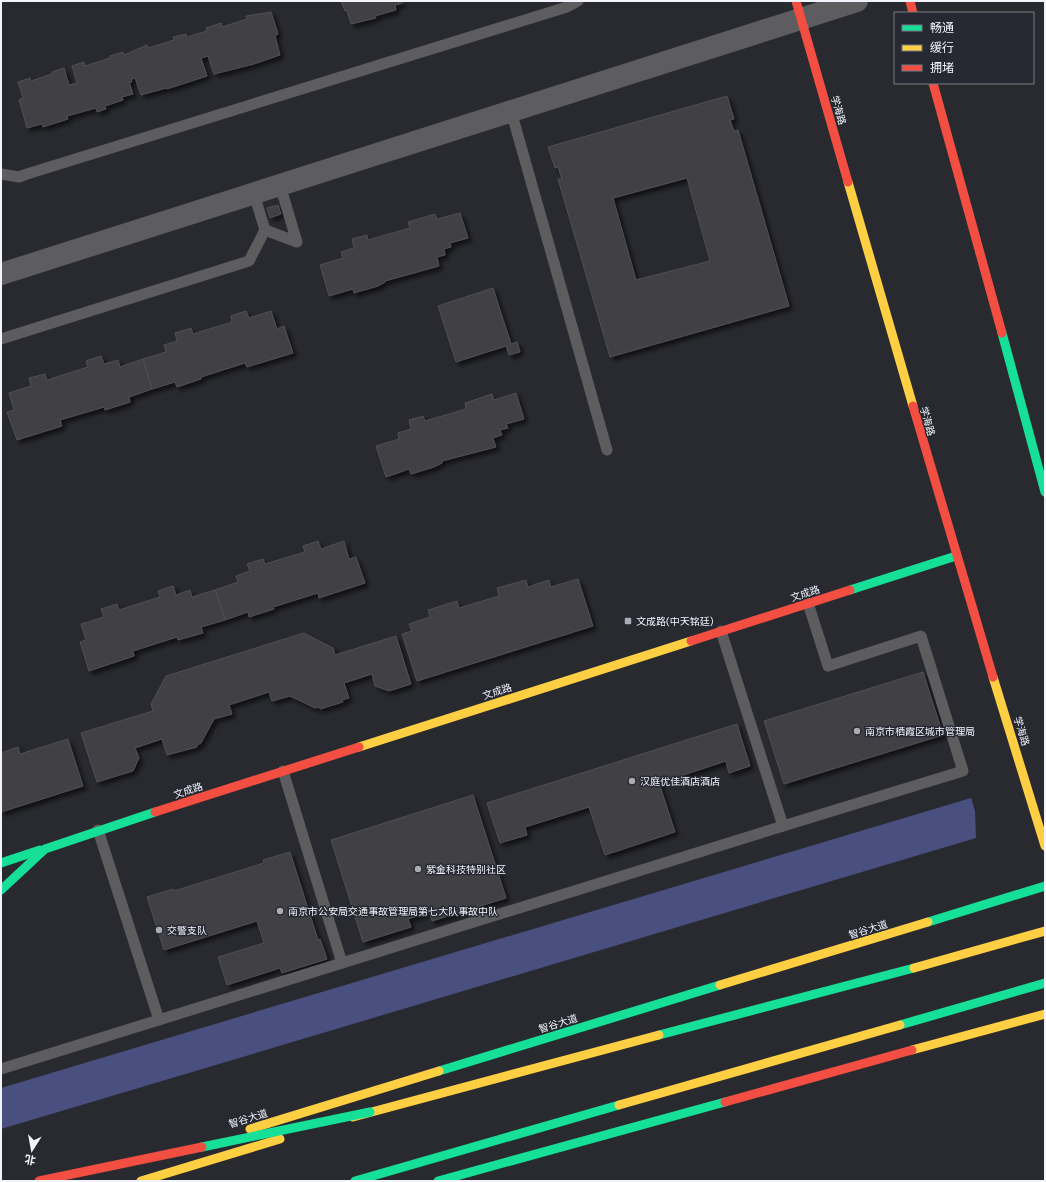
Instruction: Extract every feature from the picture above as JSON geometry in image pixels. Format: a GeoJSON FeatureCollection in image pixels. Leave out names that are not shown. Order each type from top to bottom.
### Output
{"type":"FeatureCollection","features":[{"type":"Feature","properties":{"kind":"main road"},"geometry":{"type":"LineString","coordinates":[[910,1],[913,12]]}},
{"type":"Feature","properties":{"kind":"main road","name":"学海路"},"geometry":{"type":"LineString","coordinates":[[798,10],[956,556],[1042,824],[1045,846]]}},
{"type":"Feature","properties":{"kind":"main road"},"geometry":{"type":"LineString","coordinates":[[933,84],[1045,492]]}},
{"type":"Feature","properties":{"kind":"main road","name":"文成路"},"geometry":{"type":"LineString","coordinates":[[1,862],[956,556]]}},
{"type":"Feature","properties":{"kind":"main road","name":"文成路"},"geometry":{"type":"LineString","coordinates":[[1,890],[45,849]]}},
{"type":"Feature","properties":{"kind":"main road","name":"智谷大道"},"geometry":{"type":"LineString","coordinates":[[78,1181],[1045,886]]}},
{"type":"Feature","properties":{"kind":"main road"},"geometry":{"type":"LineString","coordinates":[[141,1181],[370,1112],[1007,943],[1045,931]]}},
{"type":"Feature","properties":{"kind":"main road"},"geometry":{"type":"LineString","coordinates":[[355,1181],[1045,983]]}},
{"type":"Feature","properties":{"kind":"main road"},"geometry":{"type":"LineString","coordinates":[[438,1181],[1045,1014]]}},
{"type":"Feature","properties":{"kind":"main road"},"geometry":{"type":"LineString","coordinates":[[39,1181],[370,1112]]}},
{"type":"Feature","properties":{"kind":"main road"},"geometry":{"type":"LineString","coordinates":[[361,1181],[393,1170]]}},
{"type":"Feature","properties":{"kind":"street"},"geometry":{"type":"LineString","coordinates":[[1,274],[511,111],[798,10],[857,1]]}},
{"type":"Feature","properties":{"kind":"lane"},"geometry":{"type":"LineString","coordinates":[[1,182],[567,7],[578,1]]}},
{"type":"Feature","properties":{"kind":"lane"},"geometry":{"type":"LineString","coordinates":[[511,111],[607,450]]}},
{"type":"Feature","properties":{"kind":"lane"},"geometry":{"type":"LineString","coordinates":[[1,174],[18,177]]}},
{"type":"Feature","properties":{"kind":"lane"},"geometry":{"type":"LineString","coordinates":[[265,230],[297,242],[280,185]]}},
{"type":"Feature","properties":{"kind":"lane"},"geometry":{"type":"LineString","coordinates":[[1,339],[249,261],[265,230],[254,194]]}},
{"type":"Feature","properties":{"kind":"lane"},"geometry":{"type":"LineString","coordinates":[[1,1068],[964,771],[921,636],[828,666],[808,603]]}},
{"type":"Feature","properties":{"kind":"lane"},"geometry":{"type":"LineString","coordinates":[[721,631],[783,826]]}},
{"type":"Feature","properties":{"kind":"lane"},"geometry":{"type":"LineString","coordinates":[[283,771],[342,963]]}},
{"type":"Feature","properties":{"kind":"lane"},"geometry":{"type":"LineString","coordinates":[[98,830],[159,1020]]}},
{"type":"Feature","properties":{"kind":"shaded area"},"geometry":{"type":"Polygon","coordinates":[[[971,798],[975,811],[976,838],[1,1129],[1,1088],[971,798]]]}},
{"type":"Feature","properties":{"kind":"building"},"geometry":{"type":"Polygon","coordinates":[[[341,1],[402,1],[403,3],[395,5],[396,10],[375,16],[376,18],[351,24],[347,11],[345,11],[341,1]]]}},
{"type":"Feature","properties":{"kind":"building"},"geometry":{"type":"Polygon","coordinates":[[[271,12],[278,34],[275,36],[280,55],[254,64],[214,74],[208,56],[201,58],[207,76],[167,89],[141,95],[135,78],[131,79],[132,82],[129,82],[133,94],[122,97],[123,100],[105,106],[106,109],[97,112],[96,108],[67,116],[68,119],[43,127],[42,124],[27,128],[19,100],[23,98],[18,82],[30,78],[31,81],[64,68],[69,85],[77,83],[72,66],[84,62],[85,66],[123,52],[124,55],[147,45],[148,48],[174,40],[173,37],[186,34],[187,37],[207,31],[206,28],[221,23],[222,27],[247,19],[246,16],[271,12]]]}},
{"type":"Feature","properties":{"kind":"building"},"geometry":{"type":"Polygon","coordinates":[[[727,96],[734,119],[730,120],[734,131],[738,130],[789,306],[610,357],[558,179],[562,179],[558,167],[555,168],[548,147],[727,96]],[[687,178],[613,198],[636,280],[710,261],[687,178]]]}},
{"type":"Feature","properties":{"kind":"building"},"geometry":{"type":"Polygon","coordinates":[[[278,205],[281,214],[270,218],[267,208],[278,205]]]}},
{"type":"Feature","properties":{"kind":"building"},"geometry":{"type":"Polygon","coordinates":[[[460,213],[468,238],[450,243],[451,247],[444,249],[445,255],[437,257],[439,266],[385,281],[378,286],[354,293],[353,289],[329,296],[320,265],[343,258],[341,252],[354,248],[352,239],[367,235],[368,240],[410,228],[408,222],[435,214],[437,219],[460,213]]]}},
{"type":"Feature","properties":{"kind":"building"},"geometry":{"type":"Polygon","coordinates":[[[493,288],[511,344],[517,342],[520,352],[509,355],[506,346],[456,362],[438,306],[493,288]]]}},
{"type":"Feature","properties":{"kind":"building"},"geometry":{"type":"Polygon","coordinates":[[[246,311],[249,318],[271,311],[277,329],[284,326],[293,353],[247,367],[245,363],[201,377],[201,379],[177,387],[175,382],[152,389],[143,359],[166,352],[164,345],[177,341],[175,333],[191,328],[193,334],[232,322],[231,316],[246,311]]]}},
{"type":"Feature","properties":{"kind":"building"},"geometry":{"type":"Polygon","coordinates":[[[101,356],[104,364],[118,360],[120,367],[143,359],[152,389],[129,397],[130,402],[105,410],[104,407],[60,420],[62,426],[17,440],[7,412],[14,410],[9,393],[31,386],[29,378],[45,374],[47,380],[88,367],[86,361],[101,356]]]}},
{"type":"Feature","properties":{"kind":"building"},"geometry":{"type":"Polygon","coordinates":[[[516,393],[524,419],[506,424],[508,428],[500,430],[502,435],[493,438],[496,447],[442,461],[442,463],[434,467],[411,474],[409,469],[386,477],[376,446],[399,439],[398,433],[411,429],[409,420],[423,416],[425,421],[466,409],[465,403],[492,394],[494,400],[516,393]]]}},
{"type":"Feature","properties":{"kind":"building"},"geometry":{"type":"Polygon","coordinates":[[[318,541],[321,549],[344,541],[349,559],[356,557],[365,583],[319,598],[318,593],[273,607],[274,609],[249,617],[248,612],[225,620],[215,590],[238,582],[236,576],[250,571],[247,564],[263,559],[265,564],[305,552],[303,546],[318,541]]]}},
{"type":"Feature","properties":{"kind":"building"},"geometry":{"type":"Polygon","coordinates":[[[578,579],[593,626],[417,681],[402,634],[412,631],[409,624],[430,617],[428,610],[457,601],[459,608],[499,596],[497,588],[526,580],[528,587],[549,580],[551,587],[578,579]]]}},
{"type":"Feature","properties":{"kind":"building"},"geometry":{"type":"Polygon","coordinates":[[[173,586],[176,595],[190,590],[192,597],[215,590],[225,620],[201,627],[203,633],[178,640],[177,637],[133,651],[134,656],[89,671],[80,642],[86,640],[81,624],[104,617],[101,609],[117,604],[119,610],[160,597],[158,591],[173,586]]]}},
{"type":"Feature","properties":{"kind":"building"},"geometry":{"type":"Polygon","coordinates":[[[304,633],[333,648],[335,655],[396,636],[411,684],[389,691],[375,686],[372,674],[344,683],[349,698],[342,700],[343,702],[320,709],[319,707],[315,708],[290,696],[272,701],[269,692],[229,705],[232,714],[214,719],[201,743],[197,745],[197,747],[167,755],[162,739],[135,748],[139,758],[133,771],[97,782],[81,733],[153,711],[151,704],[166,676],[304,633]]]}},
{"type":"Feature","properties":{"kind":"building"},"geometry":{"type":"Polygon","coordinates":[[[923,672],[943,735],[784,784],[764,721],[923,672]]]}},
{"type":"Feature","properties":{"kind":"building"},"geometry":{"type":"Polygon","coordinates":[[[737,724],[750,766],[729,773],[726,761],[659,783],[675,832],[605,855],[589,807],[525,827],[527,835],[500,843],[487,803],[737,724]]]}},
{"type":"Feature","properties":{"kind":"building"},"geometry":{"type":"Polygon","coordinates":[[[68,739],[83,786],[1,812],[1,753],[18,747],[20,754],[68,739]]]}},
{"type":"Feature","properties":{"kind":"building","name":"紫金科技特别社区"},"geometry":{"type":"Polygon","coordinates":[[[473,795],[506,898],[432,921],[429,912],[408,919],[411,927],[363,942],[331,840],[473,795]]]}},
{"type":"Feature","properties":{"kind":"building"},"geometry":{"type":"Polygon","coordinates":[[[290,852],[318,940],[320,939],[327,959],[282,973],[280,968],[227,985],[218,957],[264,943],[257,921],[164,950],[147,897],[173,889],[174,891],[264,863],[263,860],[290,852]]]}},
{"type":"Feature","properties":{"kind":"traffic: fast"},"geometry":{"type":"LineString","coordinates":[[1002,333],[1045,492]]}},
{"type":"Feature","properties":{"kind":"traffic: fast"},"geometry":{"type":"LineString","coordinates":[[850,590],[956,556]]}},
{"type":"Feature","properties":{"kind":"traffic: fast"},"geometry":{"type":"LineString","coordinates":[[1,890],[45,849],[155,812]]}},
{"type":"Feature","properties":{"kind":"traffic: fast"},"geometry":{"type":"LineString","coordinates":[[1,863],[40,850]]}},
{"type":"Feature","properties":{"kind":"traffic: fast"},"geometry":{"type":"LineString","coordinates":[[928,922],[1045,886]]}},
{"type":"Feature","properties":{"kind":"traffic: fast"},"geometry":{"type":"LineString","coordinates":[[659,1035],[914,968]]}},
{"type":"Feature","properties":{"kind":"traffic: fast"},"geometry":{"type":"LineString","coordinates":[[900,1025],[1045,983]]}},
{"type":"Feature","properties":{"kind":"traffic: fast"},"geometry":{"type":"LineString","coordinates":[[439,1071],[720,985]]}},
{"type":"Feature","properties":{"kind":"traffic: fast"},"geometry":{"type":"LineString","coordinates":[[438,1181],[725,1102]]}},
{"type":"Feature","properties":{"kind":"traffic: fast"},"geometry":{"type":"LineString","coordinates":[[355,1181],[619,1105]]}},
{"type":"Feature","properties":{"kind":"traffic: fast"},"geometry":{"type":"LineString","coordinates":[[202,1147],[370,1112]]}},
{"type":"Feature","properties":{"kind":"traffic: slow"},"geometry":{"type":"LineString","coordinates":[[848,182],[913,406]]}},
{"type":"Feature","properties":{"kind":"traffic: slow"},"geometry":{"type":"LineString","coordinates":[[359,747],[691,641]]}},
{"type":"Feature","properties":{"kind":"traffic: slow"},"geometry":{"type":"LineString","coordinates":[[993,677],[1045,846]]}},
{"type":"Feature","properties":{"kind":"traffic: slow"},"geometry":{"type":"LineString","coordinates":[[720,985],[928,922]]}},
{"type":"Feature","properties":{"kind":"traffic: slow"},"geometry":{"type":"LineString","coordinates":[[914,968],[1045,931]]}},
{"type":"Feature","properties":{"kind":"traffic: slow"},"geometry":{"type":"LineString","coordinates":[[912,1050],[1045,1014]]}},
{"type":"Feature","properties":{"kind":"traffic: slow"},"geometry":{"type":"LineString","coordinates":[[619,1105],[900,1025]]}},
{"type":"Feature","properties":{"kind":"traffic: slow"},"geometry":{"type":"LineString","coordinates":[[353,1117],[659,1035]]}},
{"type":"Feature","properties":{"kind":"traffic: slow"},"geometry":{"type":"LineString","coordinates":[[250,1129],[439,1071]]}},
{"type":"Feature","properties":{"kind":"traffic: slow"},"geometry":{"type":"LineString","coordinates":[[141,1181],[280,1139]]}},
{"type":"Feature","properties":{"kind":"traffic: jam"},"geometry":{"type":"LineString","coordinates":[[796,1],[848,182]]}},
{"type":"Feature","properties":{"kind":"traffic: jam"},"geometry":{"type":"LineString","coordinates":[[910,1],[913,12]]}},
{"type":"Feature","properties":{"kind":"traffic: jam"},"geometry":{"type":"LineString","coordinates":[[933,84],[1002,333]]}},
{"type":"Feature","properties":{"kind":"traffic: jam"},"geometry":{"type":"LineString","coordinates":[[913,406],[993,677]]}},
{"type":"Feature","properties":{"kind":"traffic: jam"},"geometry":{"type":"LineString","coordinates":[[691,641],[850,590]]}},
{"type":"Feature","properties":{"kind":"traffic: jam"},"geometry":{"type":"LineString","coordinates":[[155,812],[359,747]]}},
{"type":"Feature","properties":{"kind":"traffic: jam"},"geometry":{"type":"LineString","coordinates":[[725,1102],[912,1050]]}},
{"type":"Feature","properties":{"kind":"traffic: jam"},"geometry":{"type":"LineString","coordinates":[[39,1181],[202,1147]]}},
{"type":"Feature","properties":{"kind":"place","name":"文成路(中天铭廷)"},"geometry":{"type":"Point","coordinates":[628,621]}},
{"type":"Feature","properties":{"kind":"place","name":"南京市栖霞区城市管理局"},"geometry":{"type":"Point","coordinates":[857,731]}},
{"type":"Feature","properties":{"kind":"place","name":"汉庭优佳酒店酒店"},"geometry":{"type":"Point","coordinates":[632,781]}},
{"type":"Feature","properties":{"kind":"place","name":"紫金科技特别社区"},"geometry":{"type":"Point","coordinates":[418,869]}},
{"type":"Feature","properties":{"kind":"place","name":"南京市公安局交通事故管理局第七大队事故中队"},"geometry":{"type":"Point","coordinates":[280,911]}},
{"type":"Feature","properties":{"kind":"place","name":"交警支队"},"geometry":{"type":"Point","coordinates":[159,930]}}]}
